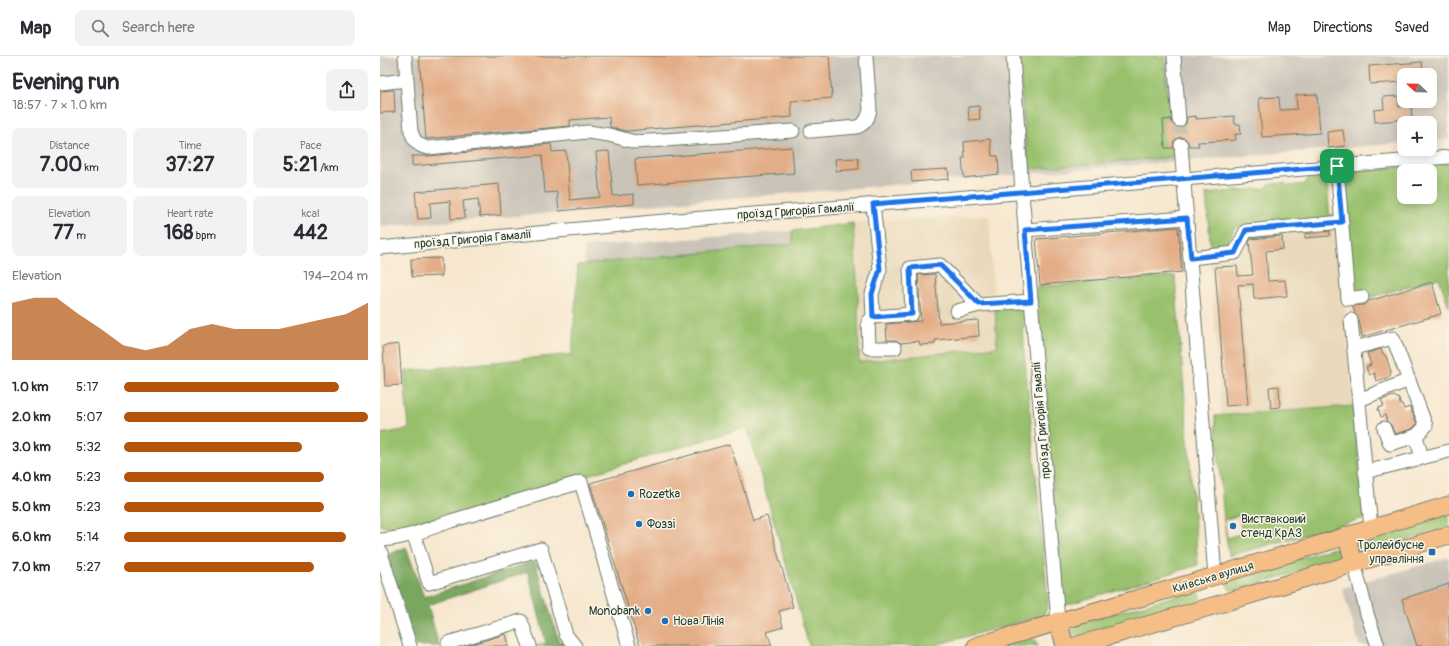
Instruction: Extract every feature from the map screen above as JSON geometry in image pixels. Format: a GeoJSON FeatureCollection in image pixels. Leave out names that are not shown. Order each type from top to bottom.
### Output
{"type":"FeatureCollection","features":[{"type":"Feature","properties":{"kind":"main road","name":"Київська вулиця"},"geometry":{"type":"LineString","coordinates":[[976,646],[1449,505]]}},
{"type":"Feature","properties":{"kind":"main road"},"geometry":{"type":"LineString","coordinates":[[1346,535],[1354,562]]}},
{"type":"Feature","properties":{"kind":"main road"},"geometry":{"type":"LineString","coordinates":[[1075,646],[1449,535]]}},
{"type":"Feature","properties":{"kind":"main road"},"geometry":{"type":"LineString","coordinates":[[1215,576],[1223,603]]}},
{"type":"Feature","properties":{"kind":"main road"},"geometry":{"type":"LineString","coordinates":[[1058,621],[1065,646]]}},
{"type":"Feature","properties":{"kind":"street"},"geometry":{"type":"LineString","coordinates":[[405,56],[411,131],[413,138],[420,146],[428,148],[588,132],[609,135],[635,142],[793,131]]}},
{"type":"Feature","properties":{"kind":"street"},"geometry":{"type":"LineString","coordinates":[[811,131],[857,127],[864,124],[868,118],[870,110],[866,56]]}},
{"type":"Feature","properties":{"kind":"street"},"geometry":{"type":"LineString","coordinates":[[1013,56],[1022,192],[1358,163],[1449,157]]}},
{"type":"Feature","properties":{"kind":"street"},"geometry":{"type":"LineString","coordinates":[[1174,56],[1179,120]]}},
{"type":"Feature","properties":{"kind":"street"},"geometry":{"type":"LineString","coordinates":[[380,83],[407,80]]}},
{"type":"Feature","properties":{"kind":"street"},"geometry":{"type":"LineString","coordinates":[[1182,145],[1215,576]]}},
{"type":"Feature","properties":{"kind":"street"},"geometry":{"type":"LineString","coordinates":[[1337,166],[1348,299],[1362,297]]}},
{"type":"Feature","properties":{"kind":"street","name":"проїзд Григорія Гамалії"},"geometry":{"type":"LineString","coordinates":[[380,248],[661,221],[1022,192],[1058,621]]}},
{"type":"Feature","properties":{"kind":"street"},"geometry":{"type":"LineString","coordinates":[[873,204],[880,269],[872,294],[873,317]]}},
{"type":"Feature","properties":{"kind":"street"},"geometry":{"type":"LineString","coordinates":[[1025,230],[1187,218]]}},
{"type":"Feature","properties":{"kind":"street"},"geometry":{"type":"LineString","coordinates":[[1191,258],[1235,253],[1246,230],[1342,222]]}},
{"type":"Feature","properties":{"kind":"street"},"geometry":{"type":"LineString","coordinates":[[895,348],[869,348],[868,322],[873,317],[912,314],[910,268],[940,265],[979,304]]}},
{"type":"Feature","properties":{"kind":"street"},"geometry":{"type":"LineString","coordinates":[[957,311],[979,304],[1031,301]]}},
{"type":"Feature","properties":{"kind":"street"},"geometry":{"type":"LineString","coordinates":[[1351,320],[1371,528]]}},
{"type":"Feature","properties":{"kind":"street"},"geometry":{"type":"LineString","coordinates":[[1354,348],[1393,338],[1426,426],[1416,436],[1390,444],[1384,428]]}},
{"type":"Feature","properties":{"kind":"street"},"geometry":{"type":"LineString","coordinates":[[1359,400],[1409,380]]}},
{"type":"Feature","properties":{"kind":"street"},"geometry":{"type":"LineString","coordinates":[[1416,436],[1422,458]]}},
{"type":"Feature","properties":{"kind":"street"},"geometry":{"type":"LineString","coordinates":[[1365,472],[1449,451]]}},
{"type":"Feature","properties":{"kind":"street"},"geometry":{"type":"LineString","coordinates":[[380,540],[390,540],[414,534],[581,482],[629,646]]}},
{"type":"Feature","properties":{"kind":"street"},"geometry":{"type":"LineString","coordinates":[[414,534],[429,583],[541,549],[566,635],[575,646]]}},
{"type":"Feature","properties":{"kind":"street"},"geometry":{"type":"LineString","coordinates":[[380,550],[410,646]]}},
{"type":"Feature","properties":{"kind":"street"},"geometry":{"type":"LineString","coordinates":[[1354,562],[1367,614],[1378,646]]}},
{"type":"Feature","properties":{"kind":"street"},"geometry":{"type":"LineString","coordinates":[[449,646],[448,643],[521,621],[530,646]]}},
{"type":"Feature","properties":{"kind":"shaded area"},"geometry":{"type":"Polygon","coordinates":[[[380,56],[1449,56],[1449,139],[1437,140],[1437,116],[1397,116],[1397,144],[380,227],[380,56]]]}},
{"type":"Feature","properties":{"kind":"shaded area"},"geometry":{"type":"Polygon","coordinates":[[[989,215],[997,347],[858,362],[858,295],[853,223],[989,215]]]}},
{"type":"Feature","properties":{"kind":"shaded area"},"geometry":{"type":"Polygon","coordinates":[[[1338,225],[1353,406],[1222,416],[1210,259],[1236,257],[1246,234],[1338,225]]]}},
{"type":"Feature","properties":{"kind":"shaded area"},"geometry":{"type":"Polygon","coordinates":[[[792,231],[793,244],[585,264],[583,247],[792,231]]]}},
{"type":"Feature","properties":{"kind":"shaded area"},"geometry":{"type":"Polygon","coordinates":[[[1449,557],[1449,646],[1360,646],[1342,588],[1449,557]]]}},
{"type":"Feature","properties":{"kind":"green space"},"geometry":{"type":"Polygon","coordinates":[[[1019,56],[1164,56],[1173,157],[1028,169],[1019,56]]]}},
{"type":"Feature","properties":{"kind":"green space"},"geometry":{"type":"Polygon","coordinates":[[[1449,163],[1449,307],[1439,278],[1368,298],[1354,286],[1343,171],[1397,167],[1397,204],[1437,204],[1437,164],[1436,164],[1449,163]]]}},
{"type":"Feature","properties":{"kind":"green space"},"geometry":{"type":"Polygon","coordinates":[[[1326,172],[1330,220],[1235,227],[1224,252],[1211,253],[1206,194],[1266,188],[1269,184],[1285,183],[1289,186],[1305,184],[1311,173],[1326,172]]]}},
{"type":"Feature","properties":{"kind":"green space"},"geometry":{"type":"Polygon","coordinates":[[[853,223],[858,295],[859,362],[997,347],[995,309],[1023,307],[1024,349],[1048,602],[1045,613],[1041,616],[932,646],[809,646],[747,427],[399,532],[380,525],[380,434],[409,429],[405,388],[406,371],[572,354],[578,265],[793,244],[792,231],[853,223]]]}},
{"type":"Feature","properties":{"kind":"green space"},"geometry":{"type":"Polygon","coordinates":[[[1175,276],[1198,565],[1063,606],[1036,287],[1175,276]]]}},
{"type":"Feature","properties":{"kind":"green space"},"geometry":{"type":"Polygon","coordinates":[[[1353,406],[1365,518],[1229,556],[1224,520],[1215,416],[1353,406]],[[1239,515],[1224,520],[1227,538],[1242,533],[1239,515]]]}},
{"type":"Feature","properties":{"kind":"green space"},"geometry":{"type":"Polygon","coordinates":[[[1449,512],[1449,528],[1363,553],[1358,551],[1356,543],[1357,540],[1449,512]]]}},
{"type":"Feature","properties":{"kind":"green space"},"geometry":{"type":"Polygon","coordinates":[[[406,547],[424,597],[535,561],[559,642],[565,641],[569,646],[536,646],[546,643],[528,572],[428,605],[439,646],[415,646],[387,555],[406,547]]]}},
{"type":"Feature","properties":{"kind":"green space"},"geometry":{"type":"Polygon","coordinates":[[[1334,548],[1338,550],[1340,555],[1336,561],[1232,591],[1227,586],[1228,579],[1334,548]]]}},
{"type":"Feature","properties":{"kind":"green space"},"geometry":{"type":"Polygon","coordinates":[[[1193,591],[1198,592],[1201,595],[1200,603],[1074,637],[1071,629],[1075,624],[1193,591]]]}},
{"type":"Feature","properties":{"kind":"green space"},"geometry":{"type":"Polygon","coordinates":[[[1030,639],[1034,640],[1038,646],[1006,646],[1030,639]]]}},
{"type":"Feature","properties":{"kind":"building"},"geometry":{"type":"Polygon","coordinates":[[[419,56],[829,56],[832,98],[791,101],[792,117],[626,131],[610,127],[609,117],[570,120],[570,126],[426,139],[419,56]]]}},
{"type":"Feature","properties":{"kind":"building"},"geometry":{"type":"Polygon","coordinates":[[[1422,62],[1422,68],[1397,68],[1397,82],[1370,84],[1369,66],[1422,62]]]}},
{"type":"Feature","properties":{"kind":"building"},"geometry":{"type":"Polygon","coordinates":[[[394,90],[395,112],[380,113],[380,91],[394,90]]]}},
{"type":"Feature","properties":{"kind":"building"},"geometry":{"type":"Polygon","coordinates":[[[1317,94],[1320,133],[1262,137],[1259,98],[1279,97],[1280,110],[1297,109],[1296,95],[1317,94]]]}},
{"type":"Feature","properties":{"kind":"building"},"geometry":{"type":"Polygon","coordinates":[[[1397,96],[1397,108],[1411,108],[1412,116],[1397,116],[1397,120],[1375,122],[1374,110],[1384,109],[1383,97],[1397,96]]]}},
{"type":"Feature","properties":{"kind":"building"},"geometry":{"type":"Polygon","coordinates":[[[979,106],[980,119],[969,120],[968,107],[979,106]]]}},
{"type":"Feature","properties":{"kind":"building"},"geometry":{"type":"Polygon","coordinates":[[[1196,116],[1196,119],[1234,116],[1235,124],[1240,124],[1241,134],[1235,134],[1236,140],[1198,142],[1199,146],[1189,146],[1187,140],[1180,137],[1174,141],[1173,148],[1165,148],[1163,120],[1171,119],[1173,125],[1180,128],[1186,124],[1187,117],[1196,116]]]}},
{"type":"Feature","properties":{"kind":"building"},"geometry":{"type":"Polygon","coordinates":[[[1343,130],[1345,146],[1328,148],[1327,132],[1343,130]]]}},
{"type":"Feature","properties":{"kind":"building"},"geometry":{"type":"Polygon","coordinates":[[[990,139],[992,156],[998,156],[999,174],[964,178],[962,158],[965,158],[964,142],[990,139]]]}},
{"type":"Feature","properties":{"kind":"building"},"geometry":{"type":"Polygon","coordinates":[[[551,144],[552,152],[566,151],[570,200],[600,197],[596,152],[609,151],[613,196],[634,194],[634,204],[559,211],[557,192],[545,193],[542,155],[412,166],[412,156],[429,156],[551,144]]]}},
{"type":"Feature","properties":{"kind":"building"},"geometry":{"type":"Polygon","coordinates":[[[792,147],[794,173],[637,185],[635,159],[792,147]]]}},
{"type":"Feature","properties":{"kind":"building"},"geometry":{"type":"Polygon","coordinates":[[[858,158],[859,169],[836,171],[835,159],[858,158]]]}},
{"type":"Feature","properties":{"kind":"building"},"geometry":{"type":"Polygon","coordinates":[[[948,169],[949,179],[912,182],[911,171],[948,169]]]}},
{"type":"Feature","properties":{"kind":"building"},"geometry":{"type":"Polygon","coordinates":[[[499,184],[501,215],[480,217],[478,199],[463,201],[465,218],[451,219],[450,201],[430,203],[431,218],[418,219],[415,192],[499,184]]]}},
{"type":"Feature","properties":{"kind":"building"},"geometry":{"type":"Polygon","coordinates":[[[1178,227],[1182,272],[1040,285],[1036,239],[1178,227]]]}},
{"type":"Feature","properties":{"kind":"building"},"geometry":{"type":"Polygon","coordinates":[[[1330,231],[1330,236],[1305,238],[1305,234],[1330,231]]]}},
{"type":"Feature","properties":{"kind":"building"},"geometry":{"type":"Polygon","coordinates":[[[1282,236],[1283,249],[1266,251],[1268,281],[1285,280],[1287,296],[1254,299],[1253,284],[1238,285],[1248,404],[1226,406],[1215,267],[1237,266],[1238,276],[1253,275],[1249,242],[1251,239],[1282,236]]]}},
{"type":"Feature","properties":{"kind":"building"},"geometry":{"type":"Polygon","coordinates":[[[441,258],[442,276],[412,277],[411,259],[441,258]]]}},
{"type":"Feature","properties":{"kind":"building"},"geometry":{"type":"Polygon","coordinates":[[[935,274],[939,323],[978,320],[979,336],[935,340],[935,344],[920,345],[919,341],[901,343],[895,340],[887,340],[886,324],[921,321],[918,275],[935,274]]]}},
{"type":"Feature","properties":{"kind":"building"},"geometry":{"type":"Polygon","coordinates":[[[1432,282],[1441,314],[1362,337],[1359,319],[1355,314],[1353,306],[1364,305],[1369,301],[1432,282]]]}},
{"type":"Feature","properties":{"kind":"building"},"geometry":{"type":"Polygon","coordinates":[[[399,344],[402,385],[385,386],[383,346],[399,344]]]}},
{"type":"Feature","properties":{"kind":"building"},"geometry":{"type":"Polygon","coordinates":[[[1381,349],[1383,354],[1386,356],[1391,372],[1390,377],[1376,381],[1374,373],[1369,375],[1366,367],[1371,365],[1367,353],[1381,349]]]}},
{"type":"Feature","properties":{"kind":"building"},"geometry":{"type":"Polygon","coordinates":[[[1279,386],[1280,407],[1271,408],[1269,387],[1279,386]]]}},
{"type":"Feature","properties":{"kind":"building"},"geometry":{"type":"Polygon","coordinates":[[[1394,396],[1399,399],[1400,404],[1402,404],[1404,409],[1410,407],[1417,424],[1412,429],[1395,434],[1385,415],[1381,417],[1378,408],[1384,406],[1381,400],[1394,396]]]}},
{"type":"Feature","properties":{"kind":"building"},"geometry":{"type":"Polygon","coordinates":[[[730,444],[753,520],[767,516],[793,607],[779,611],[783,627],[767,632],[772,646],[640,646],[590,483],[730,444]]]}},
{"type":"Feature","properties":{"kind":"building"},"geometry":{"type":"Polygon","coordinates":[[[1449,584],[1449,646],[1417,646],[1402,599],[1449,584]]]}},
{"type":"Feature","properties":{"kind":"building"},"geometry":{"type":"Polygon","coordinates":[[[506,634],[509,646],[466,646],[506,634]]]}},
{"type":"Feature","properties":{"kind":"tunnel"},"geometry":{"type":"LineString","coordinates":[[1179,120],[1181,145]]}},
{"type":"Feature","properties":{"kind":"place","name":"Rozetka"},"geometry":{"type":"Point","coordinates":[631,494]}},
{"type":"Feature","properties":{"kind":"place","name":"Фоззі"},"geometry":{"type":"Point","coordinates":[639,524]}},
{"type":"Feature","properties":{"kind":"place","name":"Виставковий стенд КрАЗ"},"geometry":{"type":"Point","coordinates":[1233,526]}},
{"type":"Feature","properties":{"kind":"place","name":"Тролейбусне управління"},"geometry":{"type":"Point","coordinates":[1432,552]}},
{"type":"Feature","properties":{"kind":"place","name":"Monobank"},"geometry":{"type":"Point","coordinates":[648,611]}},
{"type":"Feature","properties":{"kind":"place","name":"Нова Лінія"},"geometry":{"type":"Point","coordinates":[665,621]}},
{"type":"Feature","properties":{"kind":"route"},"geometry":{"type":"LineString","coordinates":[[1337,166],[1342,222],[1246,230],[1235,253],[1191,258],[1187,218],[1025,230],[1031,301],[979,304],[940,265],[910,268],[912,314],[873,317],[872,294],[880,269],[873,204],[1337,166]]}}]}
